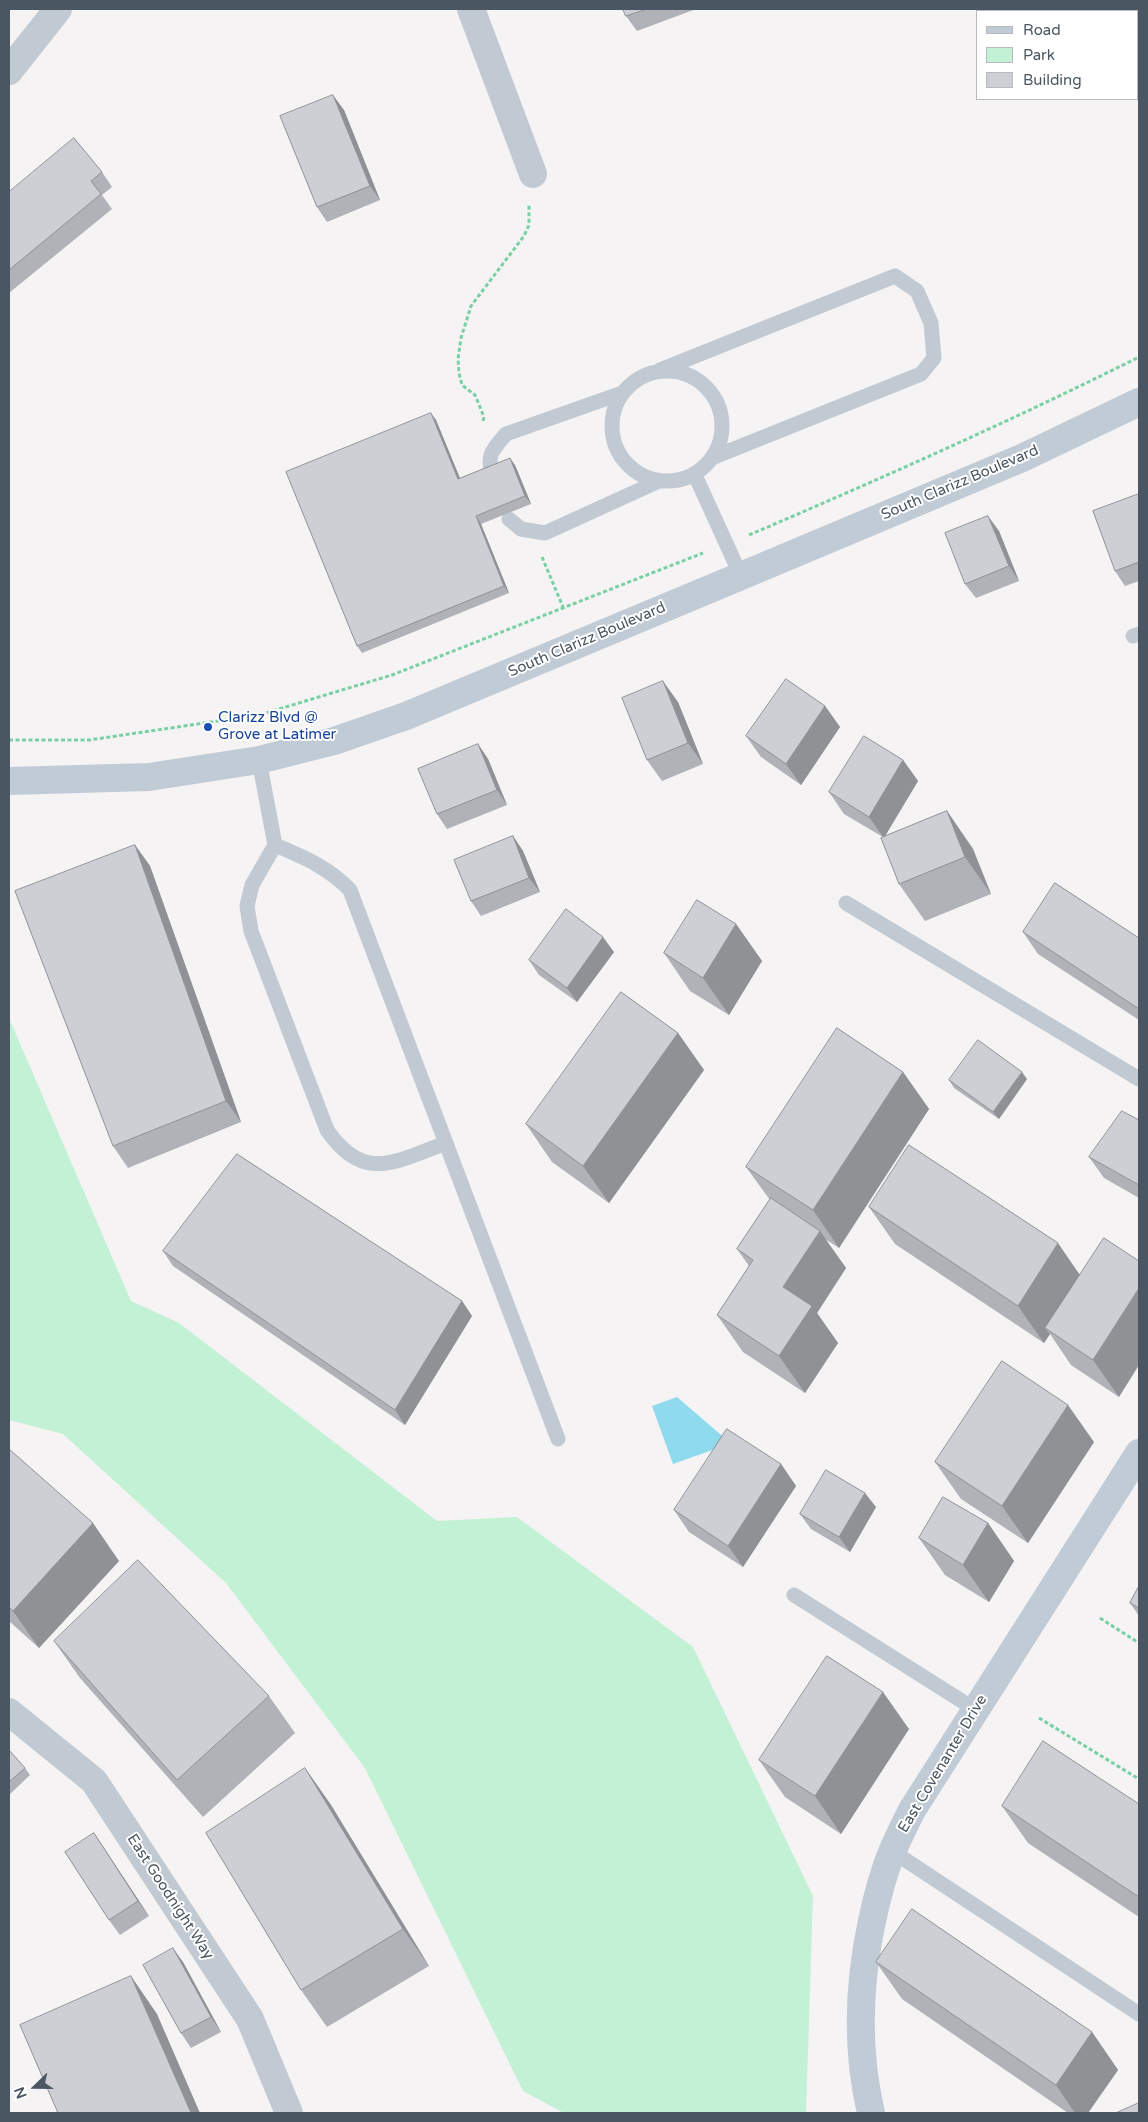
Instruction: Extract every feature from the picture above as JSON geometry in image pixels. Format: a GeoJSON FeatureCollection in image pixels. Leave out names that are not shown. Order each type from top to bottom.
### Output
{"type":"FeatureCollection","features":[{"type":"Feature","properties":{"kind":"street"},"geometry":{"type":"LineString","coordinates":[[9,71],[58,9]]}},
{"type":"Feature","properties":{"kind":"street"},"geometry":{"type":"LineString","coordinates":[[471,9],[534,174]]}},
{"type":"Feature","properties":{"kind":"street","name":"South Clarizz Boulevard"},"geometry":{"type":"LineString","coordinates":[[9,781],[149,777],[259,760],[334,741],[406,716],[1022,458],[1139,402]]}},
{"type":"Feature","properties":{"kind":"street","name":"East Covenanter Drive"},"geometry":{"type":"LineString","coordinates":[[871,2113],[864,2082],[860,2040],[860,1998],[872,1924],[880,1888],[892,1851],[912,1810],[1139,1453]]}},
{"type":"Feature","properties":{"kind":"street","name":"East Goodnight Way"},"geometry":{"type":"LineString","coordinates":[[9,1712],[94,1781],[250,2019],[289,2113]]}},
{"type":"Feature","properties":{"kind":"lane"},"geometry":{"type":"LineString","coordinates":[[894,276],[917,291],[930,323],[934,358],[921,374],[714,457],[695,475],[673,482],[659,481],[642,475],[626,464],[616,448],[612,429],[614,410],[622,393],[632,382],[646,374],[894,276]]}},
{"type":"Feature","properties":{"kind":"lane"},"geometry":{"type":"LineString","coordinates":[[660,370],[693,376],[708,388],[718,403],[723,421],[721,440],[714,457]]}},
{"type":"Feature","properties":{"kind":"lane"},"geometry":{"type":"LineString","coordinates":[[492,477],[489,461],[495,446],[506,434],[622,393]]}},
{"type":"Feature","properties":{"kind":"lane"},"geometry":{"type":"LineString","coordinates":[[695,475],[741,576]]}},
{"type":"Feature","properties":{"kind":"lane"},"geometry":{"type":"LineString","coordinates":[[509,518],[521,529],[546,533],[659,481]]}},
{"type":"Feature","properties":{"kind":"lane"},"geometry":{"type":"LineString","coordinates":[[259,760],[275,845],[252,885],[247,906],[251,930],[327,1130],[339,1147],[353,1158],[372,1164],[389,1164],[446,1143]]}},
{"type":"Feature","properties":{"kind":"lane"},"geometry":{"type":"LineString","coordinates":[[275,845],[319,864],[338,877],[350,890],[558,1439]]}},
{"type":"Feature","properties":{"kind":"lane"},"geometry":{"type":"LineString","coordinates":[[846,903],[1139,1079]]}},
{"type":"Feature","properties":{"kind":"lane"},"geometry":{"type":"LineString","coordinates":[[794,1595],[976,1710]]}},
{"type":"Feature","properties":{"kind":"lane"},"geometry":{"type":"LineString","coordinates":[[892,1851],[1139,2014]]}},
{"type":"Feature","properties":{"kind":"path"},"geometry":{"type":"LineString","coordinates":[[483,422],[484,417],[475,395],[462,384],[459,373],[458,359],[461,338],[471,306],[507,260],[529,226],[528,194],[534,174]]}},
{"type":"Feature","properties":{"kind":"path"},"geometry":{"type":"LineString","coordinates":[[9,740],[89,740],[259,715],[392,675],[726,544],[891,474],[1045,404],[1139,357]]}},
{"type":"Feature","properties":{"kind":"path"},"geometry":{"type":"LineString","coordinates":[[539,550],[563,607]]}},
{"type":"Feature","properties":{"kind":"path"},"geometry":{"type":"LineString","coordinates":[[1100,1618],[1139,1643]]}},
{"type":"Feature","properties":{"kind":"path"},"geometry":{"type":"LineString","coordinates":[[1039,1718],[1139,1779]]}},
{"type":"Feature","properties":{"kind":"green space"},"geometry":{"type":"Polygon","coordinates":[[[9,1018],[131,1301],[179,1323],[437,1521],[517,1517],[693,1647],[813,1896],[806,2113],[564,2113],[523,2091],[365,1768],[226,1583],[63,1434],[9,1420],[9,1018]]]}},
{"type":"Feature","properties":{"kind":"water"},"geometry":{"type":"Polygon","coordinates":[[[677,1397],[727,1440],[721,1447],[673,1464],[652,1406],[677,1397]]]}},
{"type":"Feature","properties":{"kind":"building"},"geometry":{"type":"Polygon","coordinates":[[[623,9],[647,9],[626,16],[623,9]]]}},
{"type":"Feature","properties":{"kind":"building"},"geometry":{"type":"Polygon","coordinates":[[[333,95],[370,186],[317,207],[280,116],[333,95]]]}},
{"type":"Feature","properties":{"kind":"building"},"geometry":{"type":"Polygon","coordinates":[[[74,138],[102,172],[91,181],[101,194],[9,270],[9,192],[74,138]]]}},
{"type":"Feature","properties":{"kind":"building"},"geometry":{"type":"Polygon","coordinates":[[[431,413],[458,479],[510,458],[525,496],[476,516],[504,586],[357,646],[286,472],[431,413]]]}},
{"type":"Feature","properties":{"kind":"building"},"geometry":{"type":"Polygon","coordinates":[[[1139,494],[1139,562],[1115,571],[1093,511],[1139,494]]]}},
{"type":"Feature","properties":{"kind":"building"},"geometry":{"type":"Polygon","coordinates":[[[988,516],[1009,566],[965,584],[945,533],[988,516]]]}},
{"type":"Feature","properties":{"kind":"building"},"geometry":{"type":"Polygon","coordinates":[[[786,679],[825,706],[786,764],[746,736],[786,679]]]}},
{"type":"Feature","properties":{"kind":"building"},"geometry":{"type":"Polygon","coordinates":[[[663,681],[688,743],[647,760],[622,698],[663,681]]]}},
{"type":"Feature","properties":{"kind":"building"},"geometry":{"type":"Polygon","coordinates":[[[864,736],[903,760],[869,817],[829,792],[864,736]]]}},
{"type":"Feature","properties":{"kind":"building"},"geometry":{"type":"Polygon","coordinates":[[[478,744],[497,790],[437,814],[418,769],[478,744]]]}},
{"type":"Feature","properties":{"kind":"building"},"geometry":{"type":"Polygon","coordinates":[[[947,811],[965,857],[899,884],[881,838],[947,811]]]}},
{"type":"Feature","properties":{"kind":"building"},"geometry":{"type":"Polygon","coordinates":[[[513,836],[529,878],[471,901],[454,860],[513,836]]]}},
{"type":"Feature","properties":{"kind":"building"},"geometry":{"type":"Polygon","coordinates":[[[135,845],[226,1101],[113,1146],[15,891],[135,845]]]}},
{"type":"Feature","properties":{"kind":"building"},"geometry":{"type":"Polygon","coordinates":[[[1055,883],[1139,938],[1139,1009],[1023,932],[1055,883]]]}},
{"type":"Feature","properties":{"kind":"building"},"geometry":{"type":"Polygon","coordinates":[[[697,900],[736,924],[703,978],[664,953],[697,900]]]}},
{"type":"Feature","properties":{"kind":"building"},"geometry":{"type":"Polygon","coordinates":[[[566,909],[603,937],[567,988],[529,960],[566,909]]]}},
{"type":"Feature","properties":{"kind":"building"},"geometry":{"type":"Polygon","coordinates":[[[621,992],[678,1033],[583,1166],[526,1124],[621,992]]]}},
{"type":"Feature","properties":{"kind":"building"},"geometry":{"type":"Polygon","coordinates":[[[837,1028],[903,1072],[813,1210],[746,1167],[837,1028]]]}},
{"type":"Feature","properties":{"kind":"building"},"geometry":{"type":"Polygon","coordinates":[[[978,1040],[1022,1072],[993,1112],[949,1080],[978,1040]]]}},
{"type":"Feature","properties":{"kind":"building"},"geometry":{"type":"Polygon","coordinates":[[[1122,1111],[1139,1120],[1139,1185],[1089,1157],[1122,1111]]]}},
{"type":"Feature","properties":{"kind":"building"},"geometry":{"type":"Polygon","coordinates":[[[909,1145],[1058,1243],[1018,1306],[869,1207],[909,1145]]]}},
{"type":"Feature","properties":{"kind":"building"},"geometry":{"type":"Polygon","coordinates":[[[237,1154],[462,1301],[395,1410],[163,1251],[237,1154]]]}},
{"type":"Feature","properties":{"kind":"building"},"geometry":{"type":"Polygon","coordinates":[[[771,1198],[820,1231],[783,1287],[812,1306],[779,1356],[717,1315],[753,1260],[737,1249],[771,1198]]]}},
{"type":"Feature","properties":{"kind":"building"},"geometry":{"type":"Polygon","coordinates":[[[1104,1238],[1139,1261],[1139,1288],[1093,1360],[1045,1328],[1104,1238]]]}},
{"type":"Feature","properties":{"kind":"building"},"geometry":{"type":"Polygon","coordinates":[[[1002,1361],[1068,1405],[1002,1506],[935,1462],[1002,1361]]]}},
{"type":"Feature","properties":{"kind":"building"},"geometry":{"type":"Polygon","coordinates":[[[727,1429],[781,1464],[728,1546],[674,1510],[727,1429]]]}},
{"type":"Feature","properties":{"kind":"building"},"geometry":{"type":"Polygon","coordinates":[[[9,1449],[93,1523],[13,1611],[9,1607],[9,1449]]]}},
{"type":"Feature","properties":{"kind":"building"},"geometry":{"type":"Polygon","coordinates":[[[826,1470],[865,1493],[839,1537],[800,1514],[826,1470]]]}},
{"type":"Feature","properties":{"kind":"building"},"geometry":{"type":"Polygon","coordinates":[[[943,1497],[988,1523],[963,1565],[919,1538],[943,1497]]]}},
{"type":"Feature","properties":{"kind":"building"},"geometry":{"type":"Polygon","coordinates":[[[138,1560],[269,1696],[177,1780],[54,1641],[138,1560]]]}},
{"type":"Feature","properties":{"kind":"building"},"geometry":{"type":"Polygon","coordinates":[[[1139,1586],[1139,1608],[1130,1603],[1139,1586]]]}},
{"type":"Feature","properties":{"kind":"building"},"geometry":{"type":"Polygon","coordinates":[[[827,1656],[883,1692],[815,1796],[759,1760],[827,1656]]]}},
{"type":"Feature","properties":{"kind":"building"},"geometry":{"type":"Polygon","coordinates":[[[1043,1741],[1139,1804],[1139,1897],[1002,1806],[1043,1741]]]}},
{"type":"Feature","properties":{"kind":"building"},"geometry":{"type":"Polygon","coordinates":[[[9,1750],[25,1768],[9,1782],[9,1750]]]}},
{"type":"Feature","properties":{"kind":"building"},"geometry":{"type":"Polygon","coordinates":[[[305,1768],[403,1929],[301,1990],[206,1833],[305,1768]]]}},
{"type":"Feature","properties":{"kind":"building"},"geometry":{"type":"Polygon","coordinates":[[[94,1833],[138,1901],[109,1920],[65,1852],[94,1833]]]}},
{"type":"Feature","properties":{"kind":"building"},"geometry":{"type":"Polygon","coordinates":[[[912,1909],[1092,2032],[1056,2085],[876,1962],[912,1909]]]}},
{"type":"Feature","properties":{"kind":"building"},"geometry":{"type":"Polygon","coordinates":[[[173,1948],[211,2017],[181,2033],[143,1965],[173,1948]]]}},
{"type":"Feature","properties":{"kind":"building"},"geometry":{"type":"Polygon","coordinates":[[[131,1976],[191,2113],[58,2113],[20,2025],[131,1976]]]}},
{"type":"Feature","properties":{"kind":"building"},"geometry":{"type":"Polygon","coordinates":[[[1139,2103],[1139,2113],[1116,2113],[1139,2103]]]}},
{"type":"Feature","properties":{"kind":"place","name":"Clarizz Blvd @ Grove at Latimer"},"geometry":{"type":"Point","coordinates":[208,727]}}]}
